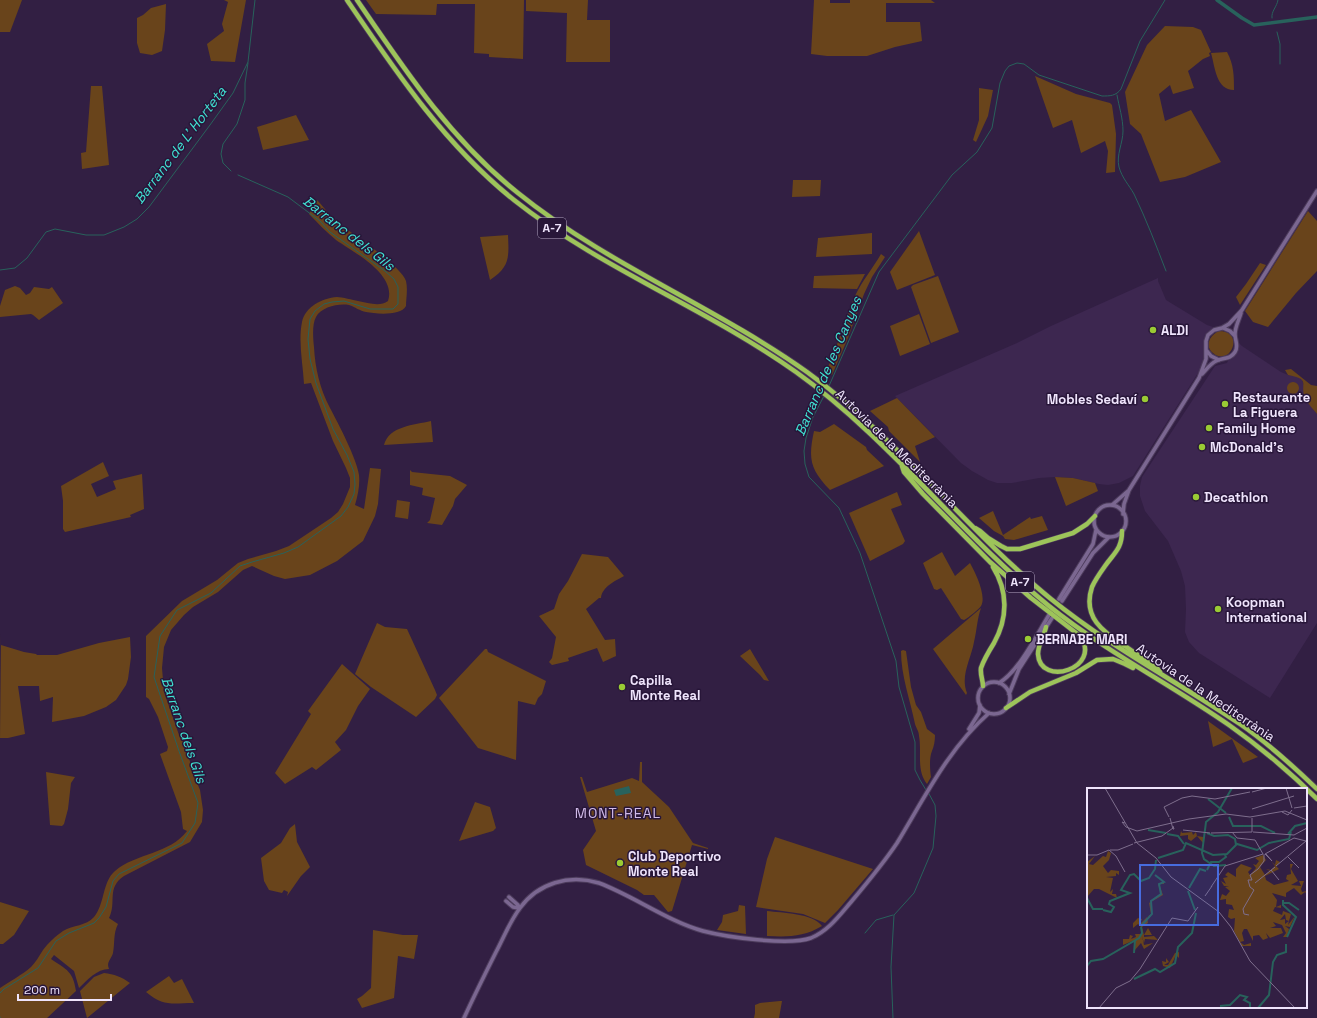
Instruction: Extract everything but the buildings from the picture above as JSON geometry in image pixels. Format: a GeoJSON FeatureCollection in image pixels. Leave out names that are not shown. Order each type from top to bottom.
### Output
{"type":"FeatureCollection","features":[{"type":"Feature","properties":{"kind":"highway","name":"Autovia de la Mediterrània"},"geometry":{"type":"LineString","coordinates":[[347,0],[396,72],[451,141],[482,172],[514,200],[556,231],[609,263],[755,345],[816,387],[838,405],[900,463],[997,560],[1054,610],[1096,640],[1256,745],[1282,766],[1305,788]]}},
{"type":"Feature","properties":{"kind":"highway","name":"Autovia de la Mediterrània"},"geometry":{"type":"LineString","coordinates":[[357,0],[403,67],[456,134],[486,165],[518,193],[560,224],[760,341],[819,381],[878,433],[1001,556],[1054,602],[1099,634],[1241,725],[1287,760],[1317,789]]}},
{"type":"Feature","properties":{"kind":"highway"},"geometry":{"type":"LineString","coordinates":[[900,463],[904,472],[923,494],[990,562],[1031,598],[1080,636],[1083,640],[1085,651],[1081,662],[1077,666],[1059,672],[1048,670],[1043,666],[1040,662],[1038,652],[1046,627]]}},
{"type":"Feature","properties":{"kind":"highway"},"geometry":{"type":"LineString","coordinates":[[972,527],[1007,549],[1020,549],[1073,533],[1087,524],[1095,516]]}},
{"type":"Feature","properties":{"kind":"highway"},"geometry":{"type":"LineString","coordinates":[[1122,531],[1122,540],[1119,548],[1098,576],[1092,588],[1090,599],[1091,611],[1095,622],[1104,632],[1156,667],[1164,676]]}},
{"type":"Feature","properties":{"kind":"highway"},"geometry":{"type":"LineString","coordinates":[[983,686],[981,668],[1000,631],[1005,615],[1004,594],[1000,579],[990,562]]}},
{"type":"Feature","properties":{"kind":"highway"},"geometry":{"type":"LineString","coordinates":[[1006,708],[1030,692],[1068,676],[1091,663],[1102,659],[1108,658],[1119,660],[1153,680],[1161,682]]}},
{"type":"Feature","properties":{"kind":"highway","name":"Autovia de la Mediterrània"},"geometry":{"type":"LineString","coordinates":[[1307,790],[1317,799]]}},
{"type":"Feature","properties":{"kind":"main road"},"geometry":{"type":"LineString","coordinates":[[1199,378],[1206,359],[1206,341],[1208,335],[1214,330],[1229,324],[1242,310],[1317,191]]}},
{"type":"Feature","properties":{"kind":"main road"},"geometry":{"type":"LineString","coordinates":[[1096,530],[1104,536],[1109,537],[1114,537],[1122,531],[1125,524],[1123,514],[1124,504],[1129,490],[1199,378],[1210,365],[1219,360],[1227,359],[1234,354],[1237,346],[1235,336],[1236,329],[1242,310]]}},
{"type":"Feature","properties":{"kind":"main road"},"geometry":{"type":"LineString","coordinates":[[1222,328],[1230,331],[1235,336]]}},
{"type":"Feature","properties":{"kind":"main road"},"geometry":{"type":"LineString","coordinates":[[1206,350],[1211,356],[1219,360]]}},
{"type":"Feature","properties":{"kind":"main road"},"geometry":{"type":"LineString","coordinates":[[1109,537],[1093,553],[1061,600],[1093,544],[1096,530],[1094,520],[1095,516],[1100,509],[1103,507],[1112,506],[1129,490]]}},
{"type":"Feature","properties":{"kind":"main road"},"geometry":{"type":"LineString","coordinates":[[1112,506],[1120,510],[1123,514]]}},
{"type":"Feature","properties":{"kind":"main road"},"geometry":{"type":"LineString","coordinates":[[980,705],[989,713],[998,713],[1006,708],[1009,704],[1009,694],[1019,669],[1046,627],[1050,617],[1016,667],[999,683]]}},
{"type":"Feature","properties":{"kind":"main road"},"geometry":{"type":"LineString","coordinates":[[464,1018],[520,908],[528,898],[546,886],[566,880],[582,879],[606,886],[681,922],[701,930],[733,937],[794,941],[806,939],[824,931],[834,922],[879,868],[904,832],[924,795],[946,761],[966,735],[979,713],[980,705],[978,696],[983,686],[990,682],[999,683],[1004,685],[1009,694]]}},
{"type":"Feature","properties":{"kind":"main road"},"geometry":{"type":"LineString","coordinates":[[966,735],[989,713]]}},
{"type":"Feature","properties":{"kind":"main road"},"geometry":{"type":"LineString","coordinates":[[509,897],[520,908]]}},
{"type":"Feature","properties":{"kind":"main road"},"geometry":{"type":"LineString","coordinates":[[506,901],[513,907],[520,908]]}},
{"type":"Feature","properties":{"kind":"shaded area"},"geometry":{"type":"Polygon","coordinates":[[[0,0],[22,0],[10,32],[0,32],[0,0]]]}},
{"type":"Feature","properties":{"kind":"shaded area"},"geometry":{"type":"Polygon","coordinates":[[[224,0],[246,0],[235,62],[211,61],[207,44],[224,31],[222,24],[228,2],[224,0]]]}},
{"type":"Feature","properties":{"kind":"shaded area"},"geometry":{"type":"Polygon","coordinates":[[[366,0],[524,0],[523,59],[489,57],[489,54],[474,53],[475,4],[437,4],[436,15],[376,14],[366,0]]]}},
{"type":"Feature","properties":{"kind":"shaded area"},"geometry":{"type":"Polygon","coordinates":[[[526,0],[588,0],[587,20],[610,20],[610,62],[566,62],[567,13],[526,11],[526,0]]]}},
{"type":"Feature","properties":{"kind":"shaded area"},"geometry":{"type":"Polygon","coordinates":[[[814,0],[830,0],[830,3],[850,3],[850,0],[931,0],[935,3],[886,3],[886,22],[920,22],[922,41],[895,47],[867,56],[827,56],[811,54],[814,0]]]}},
{"type":"Feature","properties":{"kind":"shaded area"},"geometry":{"type":"Polygon","coordinates":[[[166,4],[165,30],[162,51],[152,55],[140,53],[137,43],[137,18],[151,8],[166,4]]]}},
{"type":"Feature","properties":{"kind":"shaded area"},"geometry":{"type":"Polygon","coordinates":[[[1165,26],[1193,27],[1201,30],[1211,52],[1209,53],[1210,56],[1203,59],[1188,71],[1194,88],[1173,94],[1170,85],[1159,94],[1165,121],[1191,110],[1221,162],[1185,177],[1160,182],[1141,134],[1130,124],[1125,92],[1147,45],[1165,26]]]}},
{"type":"Feature","properties":{"kind":"shaded area"},"geometry":{"type":"Polygon","coordinates":[[[1227,52],[1234,75],[1234,90],[1228,89],[1220,82],[1215,71],[1211,53],[1227,52]]]}},
{"type":"Feature","properties":{"kind":"shaded area"},"geometry":{"type":"Polygon","coordinates":[[[1035,76],[1076,94],[1110,103],[1112,105],[1116,134],[1115,172],[1106,173],[1108,151],[1105,141],[1081,153],[1072,120],[1053,128],[1035,76]]]}},
{"type":"Feature","properties":{"kind":"shaded area"},"geometry":{"type":"Polygon","coordinates":[[[91,86],[102,86],[109,165],[82,169],[81,153],[86,152],[91,86]]]}},
{"type":"Feature","properties":{"kind":"shaded area"},"geometry":{"type":"Polygon","coordinates":[[[979,88],[993,90],[988,116],[976,142],[973,140],[979,120],[979,88]]]}},
{"type":"Feature","properties":{"kind":"shaded area"},"geometry":{"type":"Polygon","coordinates":[[[296,115],[309,140],[263,150],[257,127],[296,115]]]}},
{"type":"Feature","properties":{"kind":"shaded area"},"geometry":{"type":"Polygon","coordinates":[[[793,180],[821,180],[820,196],[792,197],[793,180]]]}},
{"type":"Feature","properties":{"kind":"shaded area"},"geometry":{"type":"Polygon","coordinates":[[[317,200],[330,216],[376,250],[395,267],[407,284],[406,306],[399,311],[388,314],[376,313],[364,311],[349,305],[335,305],[326,308],[318,314],[314,323],[313,335],[315,355],[321,386],[326,401],[358,468],[359,486],[355,505],[364,509],[370,468],[381,469],[378,504],[375,516],[363,541],[337,561],[310,575],[285,579],[274,576],[252,566],[243,570],[218,592],[193,607],[171,630],[164,647],[162,668],[164,692],[179,735],[185,743],[193,773],[200,790],[203,810],[202,822],[190,842],[124,876],[115,885],[109,918],[118,924],[116,928],[113,953],[108,963],[109,969],[96,973],[79,988],[74,971],[54,955],[51,959],[71,975],[76,991],[47,1018],[0,1018],[0,988],[31,967],[45,947],[60,933],[83,924],[94,917],[98,912],[108,881],[115,871],[133,860],[172,844],[180,839],[187,831],[183,829],[181,812],[160,754],[167,751],[168,747],[158,717],[149,699],[146,697],[146,636],[182,601],[217,580],[238,563],[289,546],[331,518],[338,512],[343,504],[350,487],[350,478],[333,441],[311,383],[304,384],[301,345],[302,322],[310,308],[320,301],[339,297],[381,304],[388,301],[389,291],[386,282],[372,265],[336,240],[309,214],[317,200]]]}},
{"type":"Feature","properties":{"kind":"shaded area"},"geometry":{"type":"Polygon","coordinates":[[[1308,211],[1317,221],[1317,271],[1296,293],[1268,327],[1253,322],[1245,311],[1308,211]]]}},
{"type":"Feature","properties":{"kind":"shaded area"},"geometry":{"type":"Polygon","coordinates":[[[919,231],[935,275],[897,290],[890,272],[919,231]]]}},
{"type":"Feature","properties":{"kind":"shaded area"},"geometry":{"type":"Polygon","coordinates":[[[872,233],[872,254],[816,257],[818,238],[872,233]]]}},
{"type":"Feature","properties":{"kind":"shaded area"},"geometry":{"type":"Polygon","coordinates":[[[508,235],[508,255],[505,266],[490,280],[480,237],[508,235]]]}},
{"type":"Feature","properties":{"kind":"shaded area"},"geometry":{"type":"Polygon","coordinates":[[[881,254],[885,257],[872,277],[864,294],[848,338],[832,375],[827,369],[855,296],[881,254]]]}},
{"type":"Feature","properties":{"kind":"shaded area"},"geometry":{"type":"Polygon","coordinates":[[[1260,263],[1266,265],[1240,305],[1236,297],[1260,263]]]}},
{"type":"Feature","properties":{"kind":"shaded area"},"geometry":{"type":"Polygon","coordinates":[[[865,274],[857,289],[813,288],[814,276],[865,274]]]}},
{"type":"Feature","properties":{"kind":"shaded area"},"geometry":{"type":"Polygon","coordinates":[[[938,276],[959,332],[931,343],[911,287],[938,276]]]}},
{"type":"Feature","properties":{"kind":"shaded area"},"geometry":{"type":"Polygon","coordinates":[[[1158,278],[1166,300],[1207,325],[1213,327],[1207,335],[1203,365],[1133,476],[1119,483],[1108,485],[1073,478],[1055,477],[1039,478],[1012,483],[997,483],[988,480],[961,463],[895,396],[1017,343],[1051,326],[1158,278]]]}},
{"type":"Feature","properties":{"kind":"shaded area"},"geometry":{"type":"Polygon","coordinates":[[[15,286],[20,288],[26,295],[30,293],[34,287],[49,289],[52,287],[63,303],[39,320],[31,314],[0,317],[0,306],[5,290],[15,286]]]}},
{"type":"Feature","properties":{"kind":"shaded area"},"geometry":{"type":"Polygon","coordinates":[[[919,314],[930,344],[900,356],[890,326],[919,314]]]}},
{"type":"Feature","properties":{"kind":"shaded area"},"geometry":{"type":"Polygon","coordinates":[[[1219,331],[1227,333],[1232,337],[1232,348],[1225,356],[1219,356],[1213,353],[1209,347],[1209,341],[1213,335],[1219,331]]]}},
{"type":"Feature","properties":{"kind":"shaded area"},"geometry":{"type":"Polygon","coordinates":[[[1237,341],[1242,346],[1281,372],[1288,375],[1297,376],[1302,380],[1304,385],[1304,396],[1317,414],[1317,623],[1270,698],[1199,653],[1189,642],[1185,632],[1185,586],[1181,571],[1168,541],[1145,511],[1140,496],[1142,477],[1215,366],[1227,363],[1237,341]]]}},
{"type":"Feature","properties":{"kind":"shaded area"},"geometry":{"type":"Polygon","coordinates":[[[1291,369],[1311,385],[1317,386],[1317,414],[1305,398],[1302,381],[1288,375],[1285,370],[1291,369]]]}},
{"type":"Feature","properties":{"kind":"shaded area"},"geometry":{"type":"Polygon","coordinates":[[[1293,382],[1297,384],[1299,388],[1297,392],[1293,394],[1289,392],[1287,388],[1289,384],[1293,382]]]}},
{"type":"Feature","properties":{"kind":"shaded area"},"geometry":{"type":"Polygon","coordinates":[[[897,398],[935,437],[915,446],[920,462],[889,431],[888,427],[870,411],[897,398]]]}},
{"type":"Feature","properties":{"kind":"shaded area"},"geometry":{"type":"Polygon","coordinates":[[[431,421],[433,442],[384,445],[391,434],[397,430],[410,425],[431,421]]]}},
{"type":"Feature","properties":{"kind":"shaded area"},"geometry":{"type":"Polygon","coordinates":[[[834,424],[866,447],[867,450],[884,466],[830,490],[818,476],[812,463],[811,449],[814,431],[820,432],[834,424]]]}},
{"type":"Feature","properties":{"kind":"shaded area"},"geometry":{"type":"Polygon","coordinates":[[[103,462],[109,476],[91,484],[97,497],[116,489],[113,481],[142,474],[144,509],[130,515],[131,517],[65,532],[63,529],[63,501],[61,486],[103,462]]]}},
{"type":"Feature","properties":{"kind":"shaded area"},"geometry":{"type":"Polygon","coordinates":[[[410,470],[412,472],[450,476],[467,485],[455,499],[453,506],[442,525],[427,523],[430,520],[435,498],[422,495],[423,488],[410,485],[410,470]]]}},
{"type":"Feature","properties":{"kind":"shaded area"},"geometry":{"type":"Polygon","coordinates":[[[1055,477],[1073,478],[1095,483],[1098,491],[1066,506],[1055,477]]]}},
{"type":"Feature","properties":{"kind":"shaded area"},"geometry":{"type":"Polygon","coordinates":[[[897,492],[902,505],[891,509],[905,541],[903,544],[870,561],[849,513],[897,492]]]}},
{"type":"Feature","properties":{"kind":"shaded area"},"geometry":{"type":"Polygon","coordinates":[[[397,500],[410,502],[408,519],[395,517],[397,500]]]}},
{"type":"Feature","properties":{"kind":"shaded area"},"geometry":{"type":"Polygon","coordinates":[[[993,511],[1003,535],[1030,517],[1031,519],[1042,516],[1048,530],[1014,540],[1005,539],[979,518],[993,511]]]}},
{"type":"Feature","properties":{"kind":"shaded area"},"geometry":{"type":"Polygon","coordinates":[[[942,552],[955,576],[970,563],[980,584],[983,596],[981,606],[964,620],[961,619],[941,588],[937,590],[934,589],[923,563],[942,552]]]}},
{"type":"Feature","properties":{"kind":"shaded area"},"geometry":{"type":"Polygon","coordinates":[[[582,554],[608,557],[624,576],[606,588],[601,598],[586,609],[605,640],[615,639],[616,656],[603,662],[597,648],[568,658],[569,661],[552,665],[549,662],[552,658],[556,637],[539,616],[554,609],[559,594],[568,581],[582,554]]]}},
{"type":"Feature","properties":{"kind":"shaded area"},"geometry":{"type":"Polygon","coordinates":[[[981,608],[973,648],[965,674],[966,695],[933,649],[981,608]]]}},
{"type":"Feature","properties":{"kind":"shaded area"},"geometry":{"type":"Polygon","coordinates":[[[377,623],[385,627],[407,629],[435,690],[437,695],[435,699],[416,717],[371,687],[355,674],[377,623]]]}},
{"type":"Feature","properties":{"kind":"shaded area"},"geometry":{"type":"Polygon","coordinates":[[[1,634],[1,645],[37,655],[57,655],[99,643],[130,637],[131,657],[126,685],[116,700],[106,707],[84,716],[52,722],[53,697],[40,701],[39,686],[18,686],[25,734],[8,738],[0,738],[1,634]]]}},
{"type":"Feature","properties":{"kind":"shaded area"},"geometry":{"type":"Polygon","coordinates":[[[485,649],[487,649],[488,652],[546,681],[542,694],[538,698],[535,705],[518,701],[516,760],[478,748],[439,698],[485,649]]]}},
{"type":"Feature","properties":{"kind":"shaded area"},"geometry":{"type":"Polygon","coordinates":[[[750,649],[769,681],[764,680],[740,656],[750,649]]]}},
{"type":"Feature","properties":{"kind":"shaded area"},"geometry":{"type":"Polygon","coordinates":[[[901,651],[906,651],[911,687],[916,705],[921,712],[927,729],[935,735],[930,760],[931,777],[927,784],[920,767],[919,734],[915,724],[902,669],[901,651]]]}},
{"type":"Feature","properties":{"kind":"shaded area"},"geometry":{"type":"Polygon","coordinates":[[[342,664],[370,689],[358,706],[346,730],[335,742],[341,750],[316,770],[312,767],[285,784],[275,773],[311,714],[308,711],[342,664]]]}},
{"type":"Feature","properties":{"kind":"shaded area"},"geometry":{"type":"Polygon","coordinates":[[[1208,721],[1258,757],[1243,763],[1232,739],[1213,747],[1208,721]]]}},
{"type":"Feature","properties":{"kind":"shaded area"},"geometry":{"type":"Polygon","coordinates":[[[640,762],[642,762],[642,782],[669,807],[693,843],[708,848],[692,845],[672,911],[668,912],[654,895],[644,895],[637,890],[586,865],[583,850],[596,831],[580,777],[582,777],[587,792],[632,778],[639,781],[640,762]]]}},
{"type":"Feature","properties":{"kind":"shaded area"},"geometry":{"type":"Polygon","coordinates":[[[46,772],[75,777],[71,783],[68,809],[64,824],[62,826],[50,825],[46,772]]]}},
{"type":"Feature","properties":{"kind":"shaded area"},"geometry":{"type":"Polygon","coordinates":[[[629,786],[631,793],[616,796],[614,790],[629,786]]]}},
{"type":"Feature","properties":{"kind":"shaded area"},"geometry":{"type":"Polygon","coordinates":[[[475,802],[490,807],[496,828],[493,831],[459,841],[475,802]]]}},
{"type":"Feature","properties":{"kind":"shaded area"},"geometry":{"type":"Polygon","coordinates":[[[295,824],[297,842],[310,867],[301,876],[287,896],[288,892],[284,890],[282,893],[269,890],[264,881],[261,858],[281,843],[290,828],[295,824]]]}},
{"type":"Feature","properties":{"kind":"shaded area"},"geometry":{"type":"Polygon","coordinates":[[[775,837],[873,869],[825,923],[803,914],[756,907],[767,859],[775,837]]]}},
{"type":"Feature","properties":{"kind":"shaded area"},"geometry":{"type":"Polygon","coordinates":[[[0,902],[29,911],[14,935],[3,944],[0,944],[0,902]]]}},
{"type":"Feature","properties":{"kind":"shaded area"},"geometry":{"type":"Polygon","coordinates":[[[739,905],[745,906],[746,934],[717,930],[722,922],[723,915],[738,911],[739,905]]]}},
{"type":"Feature","properties":{"kind":"shaded area"},"geometry":{"type":"Polygon","coordinates":[[[767,911],[805,916],[812,918],[822,926],[815,930],[796,936],[767,936],[767,911]]]}},
{"type":"Feature","properties":{"kind":"shaded area"},"geometry":{"type":"Polygon","coordinates":[[[373,930],[403,935],[418,935],[414,959],[398,956],[394,998],[362,1008],[357,999],[371,988],[373,930]]]}},
{"type":"Feature","properties":{"kind":"shaded area"},"geometry":{"type":"Polygon","coordinates":[[[104,973],[118,976],[130,983],[87,1018],[80,991],[94,977],[104,973]]]}},
{"type":"Feature","properties":{"kind":"shaded area"},"geometry":{"type":"Polygon","coordinates":[[[169,976],[174,983],[182,979],[194,1003],[163,1002],[152,997],[146,992],[169,976]]]}},
{"type":"Feature","properties":{"kind":"shaded area"},"geometry":{"type":"Polygon","coordinates":[[[782,1001],[779,1018],[754,1018],[755,1005],[760,1003],[782,1001]]]}},
{"type":"Feature","properties":{"kind":"waterway","name":"Barranc de L' Horteta"},"geometry":{"type":"LineString","coordinates":[[0,270],[15,268],[27,258],[46,232],[55,229],[86,235],[104,235],[124,227],[137,219],[149,207],[233,93],[248,62],[255,0]]}},
{"type":"Feature","properties":{"kind":"waterway","name":"Barranc de les Canyes"},"geometry":{"type":"LineString","coordinates":[[829,386],[879,272],[952,175],[977,152],[992,128],[1000,83],[1009,66],[1017,63],[1024,64],[1039,75],[1102,96],[1110,96],[1115,94],[1121,89],[1140,41],[1165,0]]}},
{"type":"Feature","properties":{"kind":"waterway"},"geometry":{"type":"LineString","coordinates":[[1217,0],[1254,25],[1317,17]]}},
{"type":"Feature","properties":{"kind":"waterway"},"geometry":{"type":"LineString","coordinates":[[1272,18],[1272,13],[1278,0]]}},
{"type":"Feature","properties":{"kind":"waterway"},"geometry":{"type":"LineString","coordinates":[[1277,32],[1280,44],[1280,64]]}},
{"type":"Feature","properties":{"kind":"waterway","name":"Barranc dels Gils"},"geometry":{"type":"LineString","coordinates":[[231,171],[223,163],[221,154],[223,144],[237,124],[245,100],[245,83],[248,63]]}},
{"type":"Feature","properties":{"kind":"waterway"},"geometry":{"type":"LineString","coordinates":[[1117,95],[1122,117],[1123,131],[1118,158],[1119,167],[1122,175],[1134,194],[1166,271]]}},
{"type":"Feature","properties":{"kind":"waterway","name":"Barranc dels Gils"},"geometry":{"type":"LineString","coordinates":[[0,993],[38,968],[56,941],[69,933],[94,923],[106,907],[113,881],[119,874],[182,843],[195,823],[198,803],[154,677],[160,636],[177,610],[211,593],[240,566],[284,553],[298,547],[341,516],[348,507],[354,494],[354,472],[333,429],[316,383],[310,359],[308,339],[310,319],[315,311],[324,304],[332,302],[344,301],[370,309],[393,309],[398,304],[398,287],[394,279],[385,271],[330,232],[320,221],[288,197],[238,175]]}},
{"type":"Feature","properties":{"kind":"waterway","name":"Barranc de les Canyes"},"geometry":{"type":"LineString","coordinates":[[824,396],[813,417],[806,438],[804,451],[805,464],[809,477],[839,508],[860,553],[896,661],[899,687],[915,742],[915,770],[926,790]]}},
{"type":"Feature","properties":{"kind":"waterway","name":"Barranc de les Canyes"},"geometry":{"type":"LineString","coordinates":[[893,1018],[891,967],[894,915],[914,893],[933,848],[936,816],[935,805],[928,792]]}},
{"type":"Feature","properties":{"kind":"waterway"},"geometry":{"type":"LineString","coordinates":[[865,933],[876,920],[893,915]]}},
{"type":"Feature","properties":{"kind":"place","name":"ALDI"},"geometry":{"type":"Point","coordinates":[1153,330]}},
{"type":"Feature","properties":{"kind":"place","name":"Mobles Sedaví"},"geometry":{"type":"Point","coordinates":[1145,399]}},
{"type":"Feature","properties":{"kind":"place","name":"Restaurante La Figuera"},"geometry":{"type":"Point","coordinates":[1225,404]}},
{"type":"Feature","properties":{"kind":"place","name":"Family Home"},"geometry":{"type":"Point","coordinates":[1209,428]}},
{"type":"Feature","properties":{"kind":"place","name":"McDonald's"},"geometry":{"type":"Point","coordinates":[1202,447]}},
{"type":"Feature","properties":{"kind":"place","name":"Decathlon"},"geometry":{"type":"Point","coordinates":[1196,497]}},
{"type":"Feature","properties":{"kind":"place","name":"Koopman International"},"geometry":{"type":"Point","coordinates":[1218,609]}},
{"type":"Feature","properties":{"kind":"place","name":"BERNABE MARI"},"geometry":{"type":"Point","coordinates":[1028,639]}},
{"type":"Feature","properties":{"kind":"place","name":"Capilla Monte Real"},"geometry":{"type":"Point","coordinates":[622,687]}},
{"type":"Feature","properties":{"kind":"place","name":"Club Deportivo Monte Real"},"geometry":{"type":"Point","coordinates":[620,863]}},
{"type":"Feature","properties":{"kind":"district","name":"MONT-REAL"},"geometry":{"type":"Point","coordinates":[618,813]}}]}
